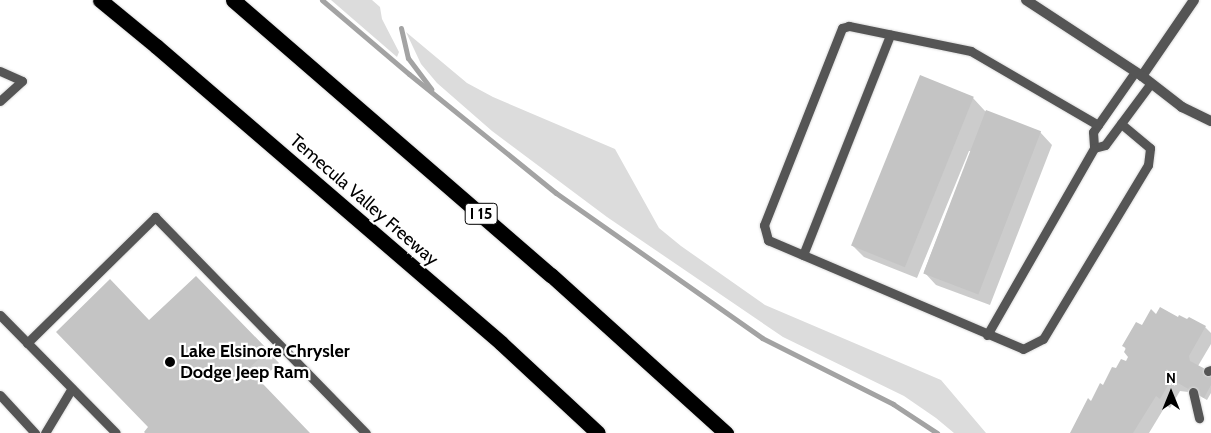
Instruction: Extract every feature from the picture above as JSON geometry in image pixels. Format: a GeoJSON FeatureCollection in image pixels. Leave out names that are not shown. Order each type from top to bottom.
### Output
{"type":"FeatureCollection","features":[{"type":"Feature","properties":{"kind":"highway","name":"Temecula Valley Freeway"},"geometry":{"type":"LineString","coordinates":[[100,0],[501,343],[598,433]]}},
{"type":"Feature","properties":{"kind":"highway","name":"I 15"},"geometry":{"type":"LineString","coordinates":[[233,0],[551,275],[726,433]]}},
{"type":"Feature","properties":{"kind":"street"},"geometry":{"type":"LineString","coordinates":[[1026,0],[1139,74],[1182,107],[1211,121]]}},
{"type":"Feature","properties":{"kind":"street"},"geometry":{"type":"LineString","coordinates":[[1139,74],[1194,0]]}},
{"type":"Feature","properties":{"kind":"lane"},"geometry":{"type":"LineString","coordinates":[[1098,124],[971,51],[850,26],[842,28],[764,225],[768,240],[1022,349],[1043,339],[1148,165],[1150,148],[1121,124]]}},
{"type":"Feature","properties":{"kind":"lane"},"geometry":{"type":"LineString","coordinates":[[803,255],[890,35]]}},
{"type":"Feature","properties":{"kind":"lane"},"geometry":{"type":"LineString","coordinates":[[0,70],[22,81],[0,101]]}},
{"type":"Feature","properties":{"kind":"lane"},"geometry":{"type":"LineString","coordinates":[[988,335],[1094,148],[1093,132],[1139,74]]}},
{"type":"Feature","properties":{"kind":"lane"},"geometry":{"type":"LineString","coordinates":[[1094,148],[1105,145],[1151,84]]}},
{"type":"Feature","properties":{"kind":"lane"},"geometry":{"type":"LineString","coordinates":[[27,343],[156,217],[366,433]]}},
{"type":"Feature","properties":{"kind":"lane"},"geometry":{"type":"LineString","coordinates":[[0,316],[116,433]]}},
{"type":"Feature","properties":{"kind":"lane"},"geometry":{"type":"LineString","coordinates":[[48,432],[72,388]]}},
{"type":"Feature","properties":{"kind":"lane"},"geometry":{"type":"LineString","coordinates":[[1193,392],[1199,418]]}},
{"type":"Feature","properties":{"kind":"lane"},"geometry":{"type":"LineString","coordinates":[[0,395],[35,433]]}},
{"type":"Feature","properties":{"kind":"shaded area"},"geometry":{"type":"Polygon","coordinates":[[[331,0],[372,0],[380,7],[382,19],[399,52],[397,57],[331,0]]]}},
{"type":"Feature","properties":{"kind":"shaded area"},"geometry":{"type":"Polygon","coordinates":[[[406,32],[467,83],[493,97],[615,149],[659,228],[681,246],[765,305],[941,380],[986,433],[954,433],[904,396],[783,337],[607,217],[492,131],[437,83],[421,64],[406,32]]]}},
{"type":"Feature","properties":{"kind":"building"},"geometry":{"type":"Polygon","coordinates":[[[920,75],[974,97],[905,267],[851,246],[920,75]]]}},
{"type":"Feature","properties":{"kind":"building"},"geometry":{"type":"Polygon","coordinates":[[[986,110],[1041,131],[978,295],[923,273],[986,110]]]}},
{"type":"Feature","properties":{"kind":"building","name":"Lake Elsinore Chrysler Dodge Jeep Ram"},"geometry":{"type":"Polygon","coordinates":[[[196,276],[268,350],[243,374],[263,384],[310,433],[145,433],[148,427],[56,332],[110,279],[149,320],[196,276]]]}},
{"type":"Feature","properties":{"kind":"building"},"geometry":{"type":"Polygon","coordinates":[[[1160,307],[1178,317],[1179,315],[1187,319],[1189,317],[1206,326],[1189,356],[1190,361],[1211,372],[1211,385],[1204,398],[1178,383],[1170,382],[1160,399],[1156,396],[1133,433],[1070,433],[1088,398],[1091,401],[1100,383],[1103,385],[1112,367],[1116,368],[1121,359],[1126,361],[1128,357],[1124,352],[1126,348],[1122,346],[1136,322],[1142,325],[1151,309],[1156,314],[1160,307]]]}},
{"type":"Feature","properties":{"kind":"waterway"},"geometry":{"type":"LineString","coordinates":[[322,0],[409,74],[556,193],[762,338],[893,404],[937,433]]}},
{"type":"Feature","properties":{"kind":"waterway"},"geometry":{"type":"LineString","coordinates":[[401,28],[408,58],[431,89]]}},
{"type":"Feature","properties":{"kind":"place","name":"Lake Elsinore Chrysler Dodge Jeep Ram"},"geometry":{"type":"Point","coordinates":[170,362]}}]}
